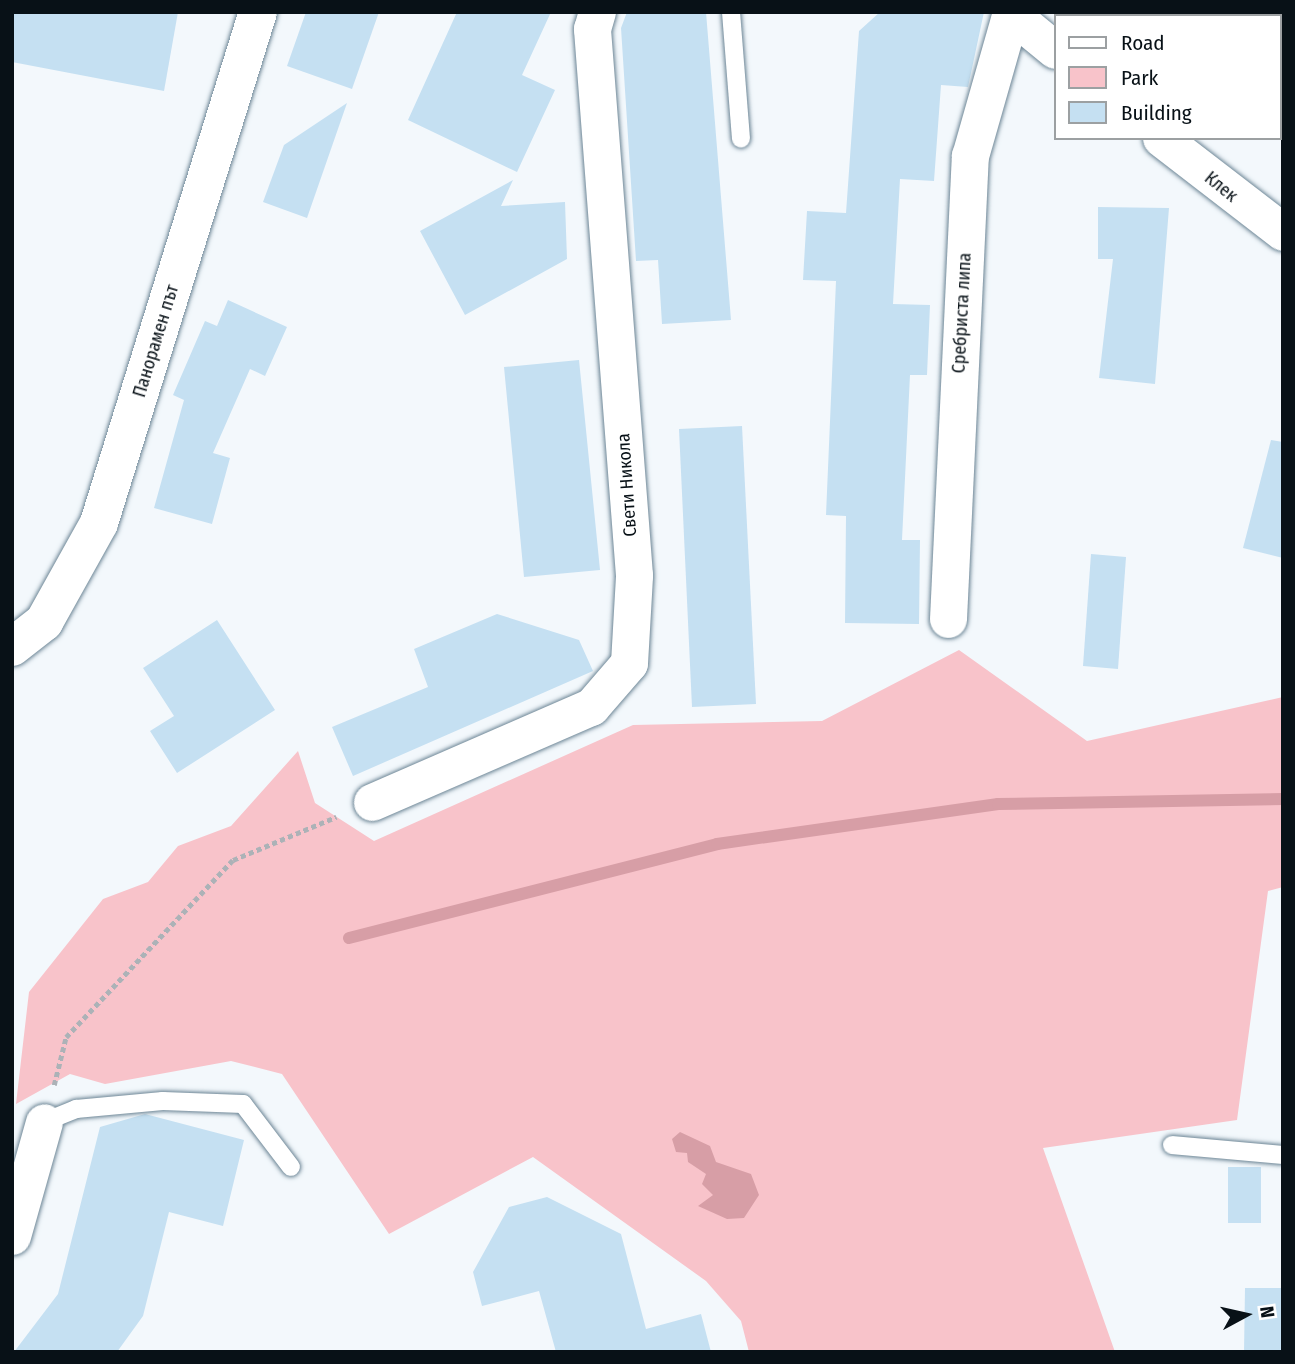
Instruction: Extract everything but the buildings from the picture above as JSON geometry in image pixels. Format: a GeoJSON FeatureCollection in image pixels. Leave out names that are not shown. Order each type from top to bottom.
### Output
{"type":"FeatureCollection","features":[{"type":"Feature","properties":{"kind":"main road","name":"Панорамен път"},"geometry":{"type":"LineString","coordinates":[[12,648],[44,622],[99,523],[258,12]]}},
{"type":"Feature","properties":{"kind":"street","name":"Свети Никола"},"geometry":{"type":"LineString","coordinates":[[372,802],[592,707],[629,663],[634,575],[592,29],[597,12]]}},
{"type":"Feature","properties":{"kind":"street"},"geometry":{"type":"LineString","coordinates":[[1011,13],[1054,49]]}},
{"type":"Feature","properties":{"kind":"street","name":"Сребриста липа"},"geometry":{"type":"LineString","coordinates":[[948,619],[970,156],[1011,13]]}},
{"type":"Feature","properties":{"kind":"street","name":"Клек"},"geometry":{"type":"LineString","coordinates":[[1164,140],[1283,232]]}},
{"type":"Feature","properties":{"kind":"street"},"geometry":{"type":"LineString","coordinates":[[12,1236],[44,1122]]}},
{"type":"Feature","properties":{"kind":"lane"},"geometry":{"type":"LineString","coordinates":[[731,12],[741,139]]}},
{"type":"Feature","properties":{"kind":"lane"},"geometry":{"type":"LineString","coordinates":[[44,1122],[76,1109],[150,1102],[243,1104],[291,1167]]}},
{"type":"Feature","properties":{"kind":"lane"},"geometry":{"type":"LineString","coordinates":[[1172,1144],[1283,1155]]}},
{"type":"Feature","properties":{"kind":"path"},"geometry":{"type":"LineString","coordinates":[[44,1122],[66,1037],[233,860],[372,802]]}},
{"type":"Feature","properties":{"kind":"green space"},"geometry":{"type":"Polygon","coordinates":[[[959,650],[1087,741],[1283,697],[1283,887],[1268,891],[1237,1120],[1043,1148],[1115,1352],[749,1352],[741,1321],[706,1281],[533,1157],[389,1234],[282,1074],[231,1061],[105,1084],[70,1074],[16,1104],[29,992],[103,899],[148,882],[178,846],[231,826],[298,751],[315,803],[374,841],[633,725],[822,721],[959,650]]]}},
{"type":"Feature","properties":{"kind":"shaded area"},"geometry":{"type":"Polygon","coordinates":[[[680,1132],[710,1146],[716,1162],[751,1174],[759,1195],[744,1218],[727,1219],[698,1206],[713,1195],[702,1184],[706,1174],[688,1162],[687,1153],[676,1152],[672,1139],[680,1132]]]}},
{"type":"Feature","properties":{"kind":"waterway"},"geometry":{"type":"LineString","coordinates":[[349,938],[717,844],[998,804],[1283,799]]}}]}
